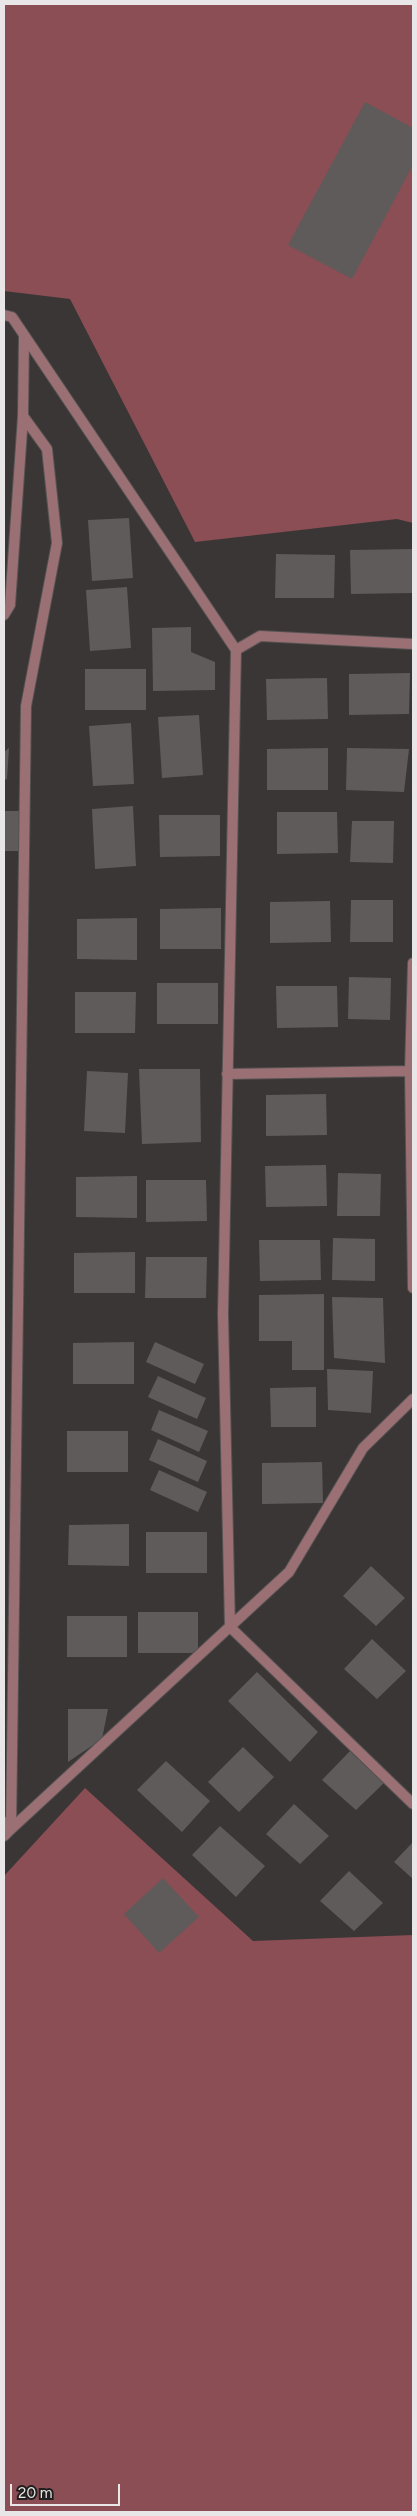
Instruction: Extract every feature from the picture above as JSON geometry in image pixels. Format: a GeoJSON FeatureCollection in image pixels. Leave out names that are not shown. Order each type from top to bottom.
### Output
{"type":"FeatureCollection","features":[{"type":"Feature","properties":{"kind":"street"},"geometry":{"type":"LineString","coordinates":[[4,315],[12,317],[236,650],[223,1314],[230,1628],[413,1804]]}},
{"type":"Feature","properties":{"kind":"street"},"geometry":{"type":"LineString","coordinates":[[4,615],[10,605],[23,416],[24,337]]}},
{"type":"Feature","properties":{"kind":"street"},"geometry":{"type":"LineString","coordinates":[[6,1829],[26,706],[58,543],[47,449],[23,416]]}},
{"type":"Feature","properties":{"kind":"street"},"geometry":{"type":"LineString","coordinates":[[236,650],[260,636],[413,644]]}},
{"type":"Feature","properties":{"kind":"street"},"geometry":{"type":"LineString","coordinates":[[413,963],[410,1071],[413,1288]]}},
{"type":"Feature","properties":{"kind":"street"},"geometry":{"type":"LineString","coordinates":[[227,1074],[410,1071]]}},
{"type":"Feature","properties":{"kind":"street"},"geometry":{"type":"LineString","coordinates":[[6,1829],[230,1628],[289,1572],[363,1448],[413,1399]]}},
{"type":"Feature","properties":{"kind":"shaded area"},"geometry":{"type":"Polygon","coordinates":[[[4,4],[413,4],[413,523],[397,519],[195,542],[70,299],[4,291],[4,4]]]}},
{"type":"Feature","properties":{"kind":"shaded area"},"geometry":{"type":"Polygon","coordinates":[[[85,1788],[253,1941],[413,1935],[413,2512],[4,2512],[4,1876],[85,1788]]]}},
{"type":"Feature","properties":{"kind":"building"},"geometry":{"type":"Polygon","coordinates":[[[365,102],[413,128],[413,165],[352,279],[288,245],[365,102]]]}},
{"type":"Feature","properties":{"kind":"building"},"geometry":{"type":"Polygon","coordinates":[[[129,518],[133,578],[92,581],[88,520],[129,518]]]}},
{"type":"Feature","properties":{"kind":"building"},"geometry":{"type":"Polygon","coordinates":[[[413,549],[413,593],[351,594],[350,550],[413,549]]]}},
{"type":"Feature","properties":{"kind":"building"},"geometry":{"type":"Polygon","coordinates":[[[276,554],[335,555],[334,598],[275,598],[276,554]]]}},
{"type":"Feature","properties":{"kind":"building"},"geometry":{"type":"Polygon","coordinates":[[[127,587],[131,648],[90,651],[86,590],[127,587]]]}},
{"type":"Feature","properties":{"kind":"building"},"geometry":{"type":"Polygon","coordinates":[[[191,627],[191,652],[215,662],[215,690],[153,691],[152,628],[191,627]]]}},
{"type":"Feature","properties":{"kind":"building"},"geometry":{"type":"Polygon","coordinates":[[[85,669],[146,669],[146,710],[85,710],[85,669]]]}},
{"type":"Feature","properties":{"kind":"building"},"geometry":{"type":"Polygon","coordinates":[[[410,673],[409,714],[349,715],[349,674],[410,673]]]}},
{"type":"Feature","properties":{"kind":"building"},"geometry":{"type":"Polygon","coordinates":[[[327,678],[328,719],[267,720],[266,679],[327,678]]]}},
{"type":"Feature","properties":{"kind":"building"},"geometry":{"type":"Polygon","coordinates":[[[199,715],[203,775],[162,778],[158,717],[199,715]]]}},
{"type":"Feature","properties":{"kind":"building"},"geometry":{"type":"Polygon","coordinates":[[[131,723],[134,784],[93,786],[89,726],[131,723]]]}},
{"type":"Feature","properties":{"kind":"building"},"geometry":{"type":"Polygon","coordinates":[[[9,748],[7,779],[4,780],[4,752],[9,748]]]}},
{"type":"Feature","properties":{"kind":"building"},"geometry":{"type":"Polygon","coordinates":[[[328,748],[328,790],[267,790],[267,749],[328,748]]]}},
{"type":"Feature","properties":{"kind":"building"},"geometry":{"type":"Polygon","coordinates":[[[347,748],[409,749],[404,792],[346,790],[347,748]]]}},
{"type":"Feature","properties":{"kind":"building"},"geometry":{"type":"Polygon","coordinates":[[[133,806],[136,866],[95,869],[92,809],[133,806]]]}},
{"type":"Feature","properties":{"kind":"building"},"geometry":{"type":"Polygon","coordinates":[[[4,811],[23,811],[23,851],[4,851],[4,811]]]}},
{"type":"Feature","properties":{"kind":"building"},"geometry":{"type":"Polygon","coordinates":[[[277,812],[337,812],[338,853],[277,854],[277,812]]]}},
{"type":"Feature","properties":{"kind":"building"},"geometry":{"type":"Polygon","coordinates":[[[159,815],[220,815],[220,856],[160,857],[159,815]]]}},
{"type":"Feature","properties":{"kind":"building"},"geometry":{"type":"Polygon","coordinates":[[[352,821],[394,821],[393,863],[350,862],[352,821]]]}},
{"type":"Feature","properties":{"kind":"building"},"geometry":{"type":"Polygon","coordinates":[[[351,900],[393,900],[393,942],[350,942],[351,900]]]}},
{"type":"Feature","properties":{"kind":"building"},"geometry":{"type":"Polygon","coordinates":[[[330,901],[331,942],[270,943],[270,902],[330,901]]]}},
{"type":"Feature","properties":{"kind":"building"},"geometry":{"type":"Polygon","coordinates":[[[221,908],[221,949],[160,949],[160,909],[221,908]]]}},
{"type":"Feature","properties":{"kind":"building"},"geometry":{"type":"Polygon","coordinates":[[[137,918],[137,960],[77,959],[77,919],[137,918]]]}},
{"type":"Feature","properties":{"kind":"building"},"geometry":{"type":"Polygon","coordinates":[[[349,977],[391,978],[390,1020],[348,1019],[349,977]]]}},
{"type":"Feature","properties":{"kind":"building"},"geometry":{"type":"Polygon","coordinates":[[[157,983],[218,983],[218,1024],[157,1024],[157,983]]]}},
{"type":"Feature","properties":{"kind":"building"},"geometry":{"type":"Polygon","coordinates":[[[276,986],[337,986],[338,1027],[277,1028],[276,986]]]}},
{"type":"Feature","properties":{"kind":"building"},"geometry":{"type":"Polygon","coordinates":[[[75,992],[136,992],[135,1033],[75,1033],[75,992]]]}},
{"type":"Feature","properties":{"kind":"building"},"geometry":{"type":"Polygon","coordinates":[[[139,1069],[200,1069],[201,1142],[142,1144],[139,1069]]]}},
{"type":"Feature","properties":{"kind":"building"},"geometry":{"type":"Polygon","coordinates":[[[87,1071],[128,1073],[125,1133],[84,1131],[87,1071]]]}},
{"type":"Feature","properties":{"kind":"building"},"geometry":{"type":"Polygon","coordinates":[[[326,1094],[327,1135],[266,1136],[266,1095],[326,1094]]]}},
{"type":"Feature","properties":{"kind":"building"},"geometry":{"type":"Polygon","coordinates":[[[326,1165],[327,1206],[266,1207],[265,1166],[326,1165]]]}},
{"type":"Feature","properties":{"kind":"building"},"geometry":{"type":"Polygon","coordinates":[[[338,1173],[381,1174],[380,1216],[337,1216],[338,1173]]]}},
{"type":"Feature","properties":{"kind":"building"},"geometry":{"type":"Polygon","coordinates":[[[137,1176],[137,1218],[76,1217],[76,1177],[137,1176]]]}},
{"type":"Feature","properties":{"kind":"building"},"geometry":{"type":"Polygon","coordinates":[[[146,1180],[206,1180],[207,1221],[146,1222],[146,1180]]]}},
{"type":"Feature","properties":{"kind":"building"},"geometry":{"type":"Polygon","coordinates":[[[333,1238],[375,1239],[375,1281],[332,1280],[333,1238]]]}},
{"type":"Feature","properties":{"kind":"building"},"geometry":{"type":"Polygon","coordinates":[[[259,1240],[320,1240],[321,1280],[260,1281],[259,1240]]]}},
{"type":"Feature","properties":{"kind":"building"},"geometry":{"type":"Polygon","coordinates":[[[135,1252],[135,1293],[74,1293],[74,1253],[135,1252]]]}},
{"type":"Feature","properties":{"kind":"building"},"geometry":{"type":"Polygon","coordinates":[[[146,1257],[207,1257],[206,1298],[145,1298],[146,1257]]]}},
{"type":"Feature","properties":{"kind":"building"},"geometry":{"type":"Polygon","coordinates":[[[324,1294],[324,1370],[292,1370],[292,1341],[259,1341],[259,1295],[324,1294]]]}},
{"type":"Feature","properties":{"kind":"building"},"geometry":{"type":"Polygon","coordinates":[[[332,1297],[383,1298],[385,1363],[334,1358],[332,1297]]]}},
{"type":"Feature","properties":{"kind":"building"},"geometry":{"type":"Polygon","coordinates":[[[134,1342],[134,1384],[73,1384],[73,1343],[134,1342]]]}},
{"type":"Feature","properties":{"kind":"building"},"geometry":{"type":"Polygon","coordinates":[[[155,1342],[204,1364],[195,1384],[146,1362],[155,1342]]]}},
{"type":"Feature","properties":{"kind":"building"},"geometry":{"type":"Polygon","coordinates":[[[327,1369],[373,1371],[371,1413],[328,1410],[327,1369]]]}},
{"type":"Feature","properties":{"kind":"building"},"geometry":{"type":"Polygon","coordinates":[[[158,1376],[206,1398],[197,1419],[148,1397],[158,1376]]]}},
{"type":"Feature","properties":{"kind":"building"},"geometry":{"type":"Polygon","coordinates":[[[316,1387],[316,1427],[271,1427],[270,1388],[316,1387]]]}},
{"type":"Feature","properties":{"kind":"building"},"geometry":{"type":"Polygon","coordinates":[[[159,1410],[208,1431],[199,1452],[151,1430],[159,1410]]]}},
{"type":"Feature","properties":{"kind":"building"},"geometry":{"type":"Polygon","coordinates":[[[67,1431],[128,1431],[128,1472],[67,1472],[67,1431]]]}},
{"type":"Feature","properties":{"kind":"building"},"geometry":{"type":"Polygon","coordinates":[[[158,1439],[207,1461],[198,1482],[149,1460],[158,1439]]]}},
{"type":"Feature","properties":{"kind":"building"},"geometry":{"type":"Polygon","coordinates":[[[322,1462],[323,1503],[262,1504],[262,1463],[322,1462]]]}},
{"type":"Feature","properties":{"kind":"building"},"geometry":{"type":"Polygon","coordinates":[[[159,1470],[207,1492],[198,1512],[150,1490],[159,1470]]]}},
{"type":"Feature","properties":{"kind":"building"},"geometry":{"type":"Polygon","coordinates":[[[129,1524],[129,1566],[68,1565],[69,1525],[129,1524]]]}},
{"type":"Feature","properties":{"kind":"building"},"geometry":{"type":"Polygon","coordinates":[[[146,1532],[207,1532],[207,1573],[146,1573],[146,1532]]]}},
{"type":"Feature","properties":{"kind":"building"},"geometry":{"type":"Polygon","coordinates":[[[371,1566],[405,1598],[376,1626],[343,1596],[371,1566]]]}},
{"type":"Feature","properties":{"kind":"building"},"geometry":{"type":"Polygon","coordinates":[[[138,1612],[198,1612],[198,1653],[138,1653],[138,1612]]]}},
{"type":"Feature","properties":{"kind":"building"},"geometry":{"type":"Polygon","coordinates":[[[67,1616],[127,1616],[127,1657],[67,1657],[67,1616]]]}},
{"type":"Feature","properties":{"kind":"building"},"geometry":{"type":"Polygon","coordinates":[[[372,1639],[406,1671],[377,1699],[344,1669],[372,1639]]]}},
{"type":"Feature","properties":{"kind":"building"},"geometry":{"type":"Polygon","coordinates":[[[257,1672],[318,1732],[290,1762],[228,1701],[257,1672]]]}},
{"type":"Feature","properties":{"kind":"building"},"geometry":{"type":"Polygon","coordinates":[[[68,1709],[108,1709],[102,1739],[68,1762],[68,1709]]]}},
{"type":"Feature","properties":{"kind":"building"},"geometry":{"type":"Polygon","coordinates":[[[243,1747],[274,1777],[239,1812],[208,1782],[243,1747]]]}},
{"type":"Feature","properties":{"kind":"building"},"geometry":{"type":"Polygon","coordinates":[[[350,1751],[384,1783],[356,1810],[322,1780],[350,1751]]]}},
{"type":"Feature","properties":{"kind":"building"},"geometry":{"type":"Polygon","coordinates":[[[166,1761],[210,1801],[182,1832],[137,1790],[166,1761]]]}},
{"type":"Feature","properties":{"kind":"building"},"geometry":{"type":"Polygon","coordinates":[[[294,1804],[329,1836],[300,1864],[266,1834],[294,1804]]]}},
{"type":"Feature","properties":{"kind":"building"},"geometry":{"type":"Polygon","coordinates":[[[220,1826],[265,1866],[236,1897],[192,1855],[220,1826]]]}},
{"type":"Feature","properties":{"kind":"building"},"geometry":{"type":"Polygon","coordinates":[[[413,1842],[413,1879],[394,1862],[413,1842]]]}},
{"type":"Feature","properties":{"kind":"building"},"geometry":{"type":"Polygon","coordinates":[[[349,1871],[383,1903],[354,1931],[320,1901],[349,1871]]]}},
{"type":"Feature","properties":{"kind":"building"},"geometry":{"type":"Polygon","coordinates":[[[163,1878],[199,1917],[159,1953],[124,1914],[163,1878]]]}}]}
